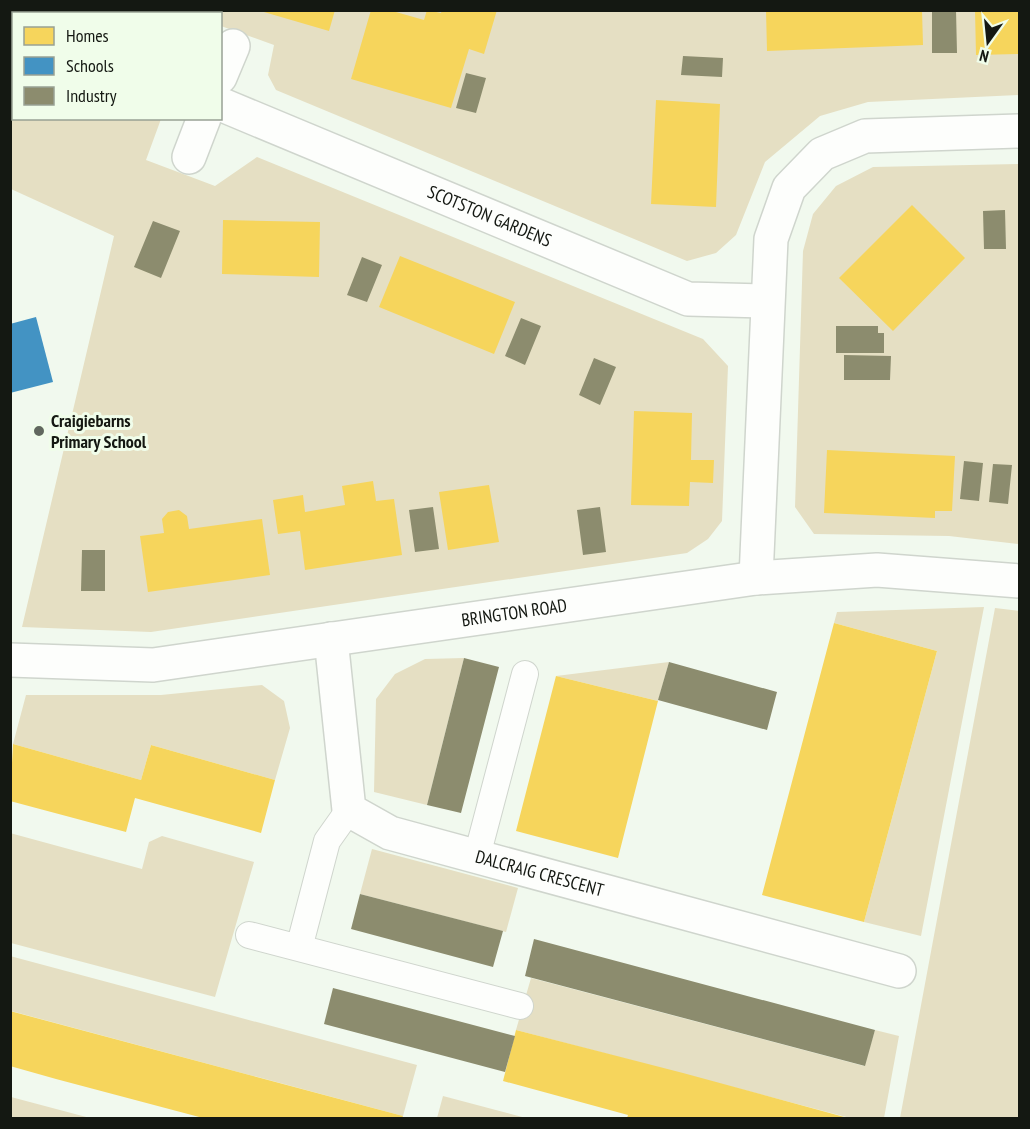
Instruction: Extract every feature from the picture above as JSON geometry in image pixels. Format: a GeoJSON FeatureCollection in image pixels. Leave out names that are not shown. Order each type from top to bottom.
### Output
{"type":"FeatureCollection","features":[{"type":"Feature","properties":{"kind":"street"},"geometry":{"type":"LineString","coordinates":[[222,72],[233,45]]}},
{"type":"Feature","properties":{"kind":"street","name":"SCOTSTON GARDENS"},"geometry":{"type":"LineString","coordinates":[[222,105],[688,299],[766,301]]}},
{"type":"Feature","properties":{"kind":"street"},"geometry":{"type":"LineString","coordinates":[[189,157],[203,120]]}},
{"type":"Feature","properties":{"kind":"street"},"geometry":{"type":"LineString","coordinates":[[756,578],[766,301],[771,239],[789,188],[822,154],[866,136],[1020,131]]}},
{"type":"Feature","properties":{"kind":"street","name":"BRINGTON ROAD"},"geometry":{"type":"LineString","coordinates":[[10,660],[153,665],[756,578],[876,570],[1020,581]]}},
{"type":"Feature","properties":{"kind":"street"},"geometry":{"type":"LineString","coordinates":[[331,639],[349,810]]}},
{"type":"Feature","properties":{"kind":"street","name":"DALCRAIG CRESCENT"},"geometry":{"type":"LineString","coordinates":[[349,810],[390,832],[899,971]]}},
{"type":"Feature","properties":{"kind":"lane"},"geometry":{"type":"LineString","coordinates":[[477,856],[525,674]]}},
{"type":"Feature","properties":{"kind":"lane"},"geometry":{"type":"LineString","coordinates":[[299,948],[327,842],[349,810]]}},
{"type":"Feature","properties":{"kind":"lane"},"geometry":{"type":"LineString","coordinates":[[249,935],[519,1006]]}},
{"type":"Feature","properties":{"kind":"shaded area"},"geometry":{"type":"Polygon","coordinates":[[[11,11],[1019,11],[1019,95],[868,102],[820,116],[765,162],[736,235],[716,253],[687,261],[276,90],[268,75],[274,45],[222,26],[222,12],[12,12],[12,120],[161,120],[146,160],[215,186],[257,157],[703,339],[728,366],[722,521],[708,539],[687,553],[151,632],[22,627],[114,236],[11,189],[11,11]]]}},
{"type":"Feature","properties":{"kind":"shaded area"},"geometry":{"type":"Polygon","coordinates":[[[1019,164],[1019,544],[949,536],[814,534],[795,507],[803,251],[813,214],[836,186],[873,167],[1019,164]]]}},
{"type":"Feature","properties":{"kind":"shaded area"},"geometry":{"type":"Polygon","coordinates":[[[984,607],[921,936],[864,922],[937,651],[834,623],[837,612],[984,607]]]}},
{"type":"Feature","properties":{"kind":"shaded area"},"geometry":{"type":"Polygon","coordinates":[[[995,608],[1020,611],[1019,1118],[900,1118],[995,608]]]}},
{"type":"Feature","properties":{"kind":"shaded area"},"geometry":{"type":"Polygon","coordinates":[[[464,658],[427,805],[374,792],[376,699],[395,674],[425,659],[464,658]]]}},
{"type":"Feature","properties":{"kind":"shaded area"},"geometry":{"type":"Polygon","coordinates":[[[669,662],[658,701],[556,676],[669,662]]]}},
{"type":"Feature","properties":{"kind":"shaded area"},"geometry":{"type":"Polygon","coordinates":[[[262,685],[284,701],[290,728],[275,780],[151,745],[141,780],[13,744],[26,695],[161,695],[262,685]]]}},
{"type":"Feature","properties":{"kind":"shaded area"},"geometry":{"type":"Polygon","coordinates":[[[10,833],[142,869],[149,842],[162,836],[254,862],[215,997],[11,943],[10,833]]]}},
{"type":"Feature","properties":{"kind":"shaded area"},"geometry":{"type":"Polygon","coordinates":[[[372,849],[518,888],[506,932],[360,894],[372,849]]]}},
{"type":"Feature","properties":{"kind":"shaded area"},"geometry":{"type":"Polygon","coordinates":[[[10,956],[417,1065],[403,1116],[11,1011],[10,956]]]}},
{"type":"Feature","properties":{"kind":"shaded area"},"geometry":{"type":"Polygon","coordinates":[[[531,978],[864,1066],[875,1030],[899,1036],[884,1118],[850,1118],[516,1030],[531,978]]]}},
{"type":"Feature","properties":{"kind":"shaded area"},"geometry":{"type":"Polygon","coordinates":[[[443,1096],[526,1118],[437,1118],[443,1096]]]}},
{"type":"Feature","properties":{"kind":"shaded area"},"geometry":{"type":"Polygon","coordinates":[[[11,1097],[90,1118],[11,1118],[11,1097]]]}},
{"type":"Feature","properties":{"kind":"building: Homes"},"geometry":{"type":"Polygon","coordinates":[[[10,10],[96,10],[96,12],[12,12],[12,92],[10,91],[10,10]]]}},
{"type":"Feature","properties":{"kind":"building: Homes"},"geometry":{"type":"Polygon","coordinates":[[[257,10],[335,10],[329,31],[257,10]]]}},
{"type":"Feature","properties":{"kind":"building: Homes"},"geometry":{"type":"Polygon","coordinates":[[[371,10],[389,10],[424,20],[427,10],[441,13],[442,10],[497,10],[484,54],[469,49],[451,108],[351,79],[371,10]]]}},
{"type":"Feature","properties":{"kind":"building: Homes"},"geometry":{"type":"Polygon","coordinates":[[[766,10],[922,10],[923,45],[767,51],[766,10]]]}},
{"type":"Feature","properties":{"kind":"building: Homes"},"geometry":{"type":"Polygon","coordinates":[[[975,10],[1020,10],[1020,54],[976,55],[975,10]]]}},
{"type":"Feature","properties":{"kind":"building: Homes"},"geometry":{"type":"Polygon","coordinates":[[[656,100],[720,104],[716,207],[651,204],[656,100]]]}},
{"type":"Feature","properties":{"kind":"building: Homes"},"geometry":{"type":"Polygon","coordinates":[[[912,205],[965,258],[893,331],[839,278],[912,205]]]}},
{"type":"Feature","properties":{"kind":"building: Homes"},"geometry":{"type":"Polygon","coordinates":[[[223,220],[320,222],[319,277],[222,274],[223,220]]]}},
{"type":"Feature","properties":{"kind":"building: Homes"},"geometry":{"type":"Polygon","coordinates":[[[400,256],[515,302],[494,354],[379,307],[400,256]]]}},
{"type":"Feature","properties":{"kind":"building: Homes"},"geometry":{"type":"Polygon","coordinates":[[[634,411],[692,413],[691,460],[714,460],[713,483],[690,482],[689,506],[631,505],[634,411]]]}},
{"type":"Feature","properties":{"kind":"building: Homes"},"geometry":{"type":"Polygon","coordinates":[[[827,450],[955,456],[952,511],[935,511],[935,518],[824,513],[827,450]]]}},
{"type":"Feature","properties":{"kind":"building: Homes"},"geometry":{"type":"Polygon","coordinates":[[[373,481],[376,501],[394,499],[402,555],[305,570],[300,531],[278,534],[273,500],[303,495],[305,512],[345,505],[342,486],[373,481]]]}},
{"type":"Feature","properties":{"kind":"building: Homes"},"geometry":{"type":"Polygon","coordinates":[[[489,485],[499,542],[448,550],[439,492],[489,485]]]}},
{"type":"Feature","properties":{"kind":"building: Homes"},"geometry":{"type":"Polygon","coordinates":[[[179,510],[187,516],[189,529],[262,519],[270,575],[148,592],[140,536],[164,533],[162,519],[168,512],[179,510]]]}},
{"type":"Feature","properties":{"kind":"building: Homes"},"geometry":{"type":"Polygon","coordinates":[[[834,623],[937,651],[864,922],[762,895],[834,623]]]}},
{"type":"Feature","properties":{"kind":"building: Homes"},"geometry":{"type":"Polygon","coordinates":[[[556,676],[658,701],[618,858],[516,831],[556,676]]]}},
{"type":"Feature","properties":{"kind":"building: Homes"},"geometry":{"type":"Polygon","coordinates":[[[13,744],[141,780],[151,745],[275,780],[261,833],[135,798],[126,832],[10,801],[13,744]]]}},
{"type":"Feature","properties":{"kind":"building: Homes"},"geometry":{"type":"Polygon","coordinates":[[[10,1011],[403,1116],[402,1118],[203,1118],[56,1079],[10,1066],[10,1011]]]}},
{"type":"Feature","properties":{"kind":"building: Homes"},"geometry":{"type":"Polygon","coordinates":[[[516,1030],[848,1118],[627,1118],[628,1115],[503,1081],[516,1030]]]}},
{"type":"Feature","properties":{"kind":"building: Schools"},"geometry":{"type":"Polygon","coordinates":[[[36,317],[53,382],[10,393],[10,324],[36,317]]]}},
{"type":"Feature","properties":{"kind":"building: Industry"},"geometry":{"type":"Polygon","coordinates":[[[932,10],[956,10],[957,53],[932,53],[932,10]]]}},
{"type":"Feature","properties":{"kind":"building: Industry"},"geometry":{"type":"Polygon","coordinates":[[[683,56],[723,58],[722,77],[681,75],[683,56]]]}},
{"type":"Feature","properties":{"kind":"building: Industry"},"geometry":{"type":"Polygon","coordinates":[[[466,73],[486,78],[476,113],[456,108],[466,73]]]}},
{"type":"Feature","properties":{"kind":"building: Industry"},"geometry":{"type":"Polygon","coordinates":[[[1005,210],[1006,249],[984,249],[983,211],[1005,210]]]}},
{"type":"Feature","properties":{"kind":"building: Industry"},"geometry":{"type":"Polygon","coordinates":[[[153,221],[180,231],[161,278],[134,267],[153,221]]]}},
{"type":"Feature","properties":{"kind":"building: Industry"},"geometry":{"type":"Polygon","coordinates":[[[362,257],[382,265],[367,302],[347,295],[362,257]]]}},
{"type":"Feature","properties":{"kind":"building: Industry"},"geometry":{"type":"Polygon","coordinates":[[[521,318],[541,326],[525,365],[505,356],[521,318]]]}},
{"type":"Feature","properties":{"kind":"building: Industry"},"geometry":{"type":"Polygon","coordinates":[[[836,326],[878,326],[878,333],[884,333],[884,353],[836,353],[836,326]]]}},
{"type":"Feature","properties":{"kind":"building: Industry"},"geometry":{"type":"Polygon","coordinates":[[[844,355],[891,356],[890,380],[844,380],[844,355]]]}},
{"type":"Feature","properties":{"kind":"building: Industry"},"geometry":{"type":"Polygon","coordinates":[[[594,358],[616,367],[600,405],[579,395],[594,358]]]}},
{"type":"Feature","properties":{"kind":"building: Industry"},"geometry":{"type":"Polygon","coordinates":[[[964,461],[983,463],[979,501],[960,499],[964,461]]]}},
{"type":"Feature","properties":{"kind":"building: Industry"},"geometry":{"type":"Polygon","coordinates":[[[993,464],[1012,465],[1008,504],[989,502],[993,464]]]}},
{"type":"Feature","properties":{"kind":"building: Industry"},"geometry":{"type":"Polygon","coordinates":[[[433,507],[439,549],[415,552],[409,510],[433,507]]]}},
{"type":"Feature","properties":{"kind":"building: Industry"},"geometry":{"type":"Polygon","coordinates":[[[600,507],[606,552],[583,555],[577,510],[600,507]]]}},
{"type":"Feature","properties":{"kind":"building: Industry"},"geometry":{"type":"Polygon","coordinates":[[[82,550],[105,550],[105,591],[81,591],[82,550]]]}},
{"type":"Feature","properties":{"kind":"building: Industry"},"geometry":{"type":"Polygon","coordinates":[[[464,658],[499,667],[461,813],[427,805],[464,658]]]}},
{"type":"Feature","properties":{"kind":"building: Industry"},"geometry":{"type":"Polygon","coordinates":[[[669,662],[777,692],[767,730],[658,700],[669,662]]]}},
{"type":"Feature","properties":{"kind":"building: Industry"},"geometry":{"type":"Polygon","coordinates":[[[360,894],[503,931],[493,967],[351,929],[360,894]]]}},
{"type":"Feature","properties":{"kind":"building: Industry"},"geometry":{"type":"Polygon","coordinates":[[[534,939],[875,1030],[865,1066],[525,976],[534,939]]]}},
{"type":"Feature","properties":{"kind":"building: Industry"},"geometry":{"type":"Polygon","coordinates":[[[333,988],[515,1036],[505,1072],[324,1024],[333,988]]]}},
{"type":"Feature","properties":{"kind":"place","name":"Craigiebarns Primary School"},"geometry":{"type":"Point","coordinates":[39,431]}}]}
